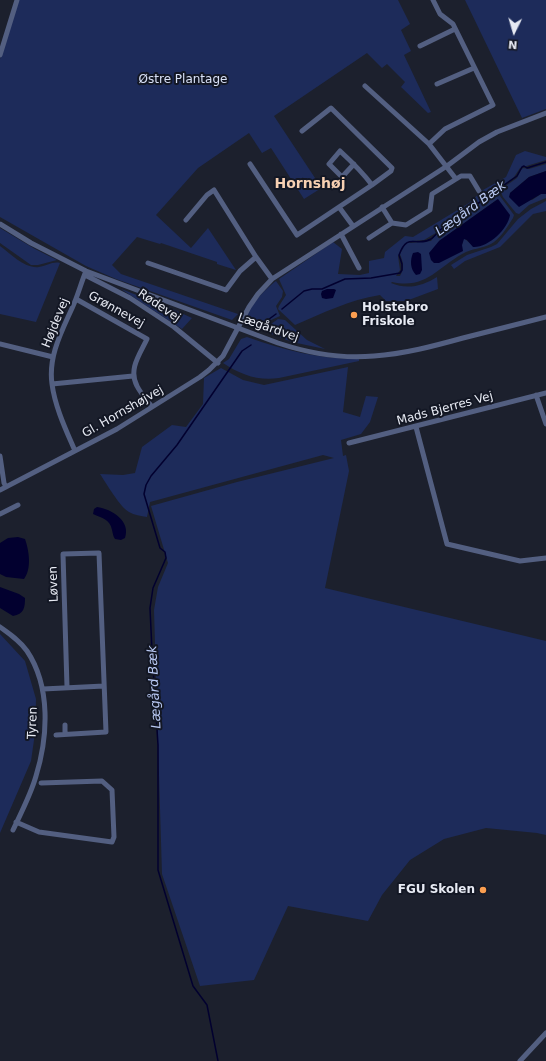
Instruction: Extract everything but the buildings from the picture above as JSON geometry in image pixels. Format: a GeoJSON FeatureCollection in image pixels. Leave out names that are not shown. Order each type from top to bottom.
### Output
{"type":"FeatureCollection","features":[{"type":"Feature","properties":{"kind":"street"},"geometry":{"type":"LineString","coordinates":[[0,55],[17,0]]}},
{"type":"Feature","properties":{"kind":"street"},"geometry":{"type":"LineString","coordinates":[[429,144],[445,129],[493,105],[453,24],[440,14],[433,0]]}},
{"type":"Feature","properties":{"kind":"street"},"geometry":{"type":"LineString","coordinates":[[420,46],[455,29]]}},
{"type":"Feature","properties":{"kind":"street"},"geometry":{"type":"LineString","coordinates":[[437,84],[474,68]]}},
{"type":"Feature","properties":{"kind":"street"},"geometry":{"type":"LineString","coordinates":[[365,86],[429,144],[456,179]]}},
{"type":"Feature","properties":{"kind":"street"},"geometry":{"type":"LineString","coordinates":[[250,164],[297,235],[391,171],[392,168],[331,108],[302,131]]}},
{"type":"Feature","properties":{"kind":"street","name":"Gl. Hornshøjvej"},"geometry":{"type":"LineString","coordinates":[[0,490],[117,428],[200,377],[218,363],[228,349],[237,328],[249,307],[258,294],[272,279],[497,132],[546,113]]}},
{"type":"Feature","properties":{"kind":"street"},"geometry":{"type":"LineString","coordinates":[[354,164],[342,177],[329,164],[340,151],[354,164],[364,174],[372,185]]}},
{"type":"Feature","properties":{"kind":"street"},"geometry":{"type":"LineString","coordinates":[[369,238],[392,223],[406,225],[430,210],[432,194],[461,176],[470,176],[479,191]]}},
{"type":"Feature","properties":{"kind":"street"},"geometry":{"type":"LineString","coordinates":[[186,220],[207,195],[214,190],[256,257],[272,279]]}},
{"type":"Feature","properties":{"kind":"street"},"geometry":{"type":"LineString","coordinates":[[339,207],[352,226]]}},
{"type":"Feature","properties":{"kind":"street"},"geometry":{"type":"LineString","coordinates":[[382,207],[392,223]]}},
{"type":"Feature","properties":{"kind":"street","name":"Lægårdvej"},"geometry":{"type":"LineString","coordinates":[[0,224],[85,273],[278,343],[301,350],[330,355],[374,356],[418,350],[546,317]]}},
{"type":"Feature","properties":{"kind":"street"},"geometry":{"type":"LineString","coordinates":[[341,234],[359,268]]}},
{"type":"Feature","properties":{"kind":"street"},"geometry":{"type":"LineString","coordinates":[[148,263],[226,290],[240,271],[256,257]]}},
{"type":"Feature","properties":{"kind":"street","name":"Højdevej"},"geometry":{"type":"LineString","coordinates":[[75,450],[55,400],[51,371],[56,346],[76,299],[85,273]]}},
{"type":"Feature","properties":{"kind":"street","name":"Rødevej"},"geometry":{"type":"LineString","coordinates":[[85,273],[130,298],[174,327],[218,363]]}},
{"type":"Feature","properties":{"kind":"street","name":"Grønnevej"},"geometry":{"type":"LineString","coordinates":[[76,299],[147,339],[134,366],[133,376]]}},
{"type":"Feature","properties":{"kind":"street"},"geometry":{"type":"LineString","coordinates":[[0,344],[53,357]]}},
{"type":"Feature","properties":{"kind":"street"},"geometry":{"type":"LineString","coordinates":[[52,384],[133,376],[138,387],[152,407]]}},
{"type":"Feature","properties":{"kind":"street","name":"Mads Bjerres Vej"},"geometry":{"type":"LineString","coordinates":[[349,443],[546,393]]}},
{"type":"Feature","properties":{"kind":"street"},"geometry":{"type":"LineString","coordinates":[[536,395],[546,424]]}},
{"type":"Feature","properties":{"kind":"street"},"geometry":{"type":"LineString","coordinates":[[416,427],[447,544],[520,561],[546,558]]}},
{"type":"Feature","properties":{"kind":"street"},"geometry":{"type":"LineString","coordinates":[[0,456],[1,468],[6,487]]}},
{"type":"Feature","properties":{"kind":"street"},"geometry":{"type":"LineString","coordinates":[[0,514],[18,505]]}},
{"type":"Feature","properties":{"kind":"street","name":"Løven"},"geometry":{"type":"LineString","coordinates":[[56,735],[106,732],[99,553],[62,554],[67,687]]}},
{"type":"Feature","properties":{"kind":"street","name":"Tyren"},"geometry":{"type":"LineString","coordinates":[[0,627],[27,650],[39,674],[43,689],[44,726],[41,755],[36,777],[13,830]]}},
{"type":"Feature","properties":{"kind":"street"},"geometry":{"type":"LineString","coordinates":[[43,689],[104,686]]}},
{"type":"Feature","properties":{"kind":"street"},"geometry":{"type":"LineString","coordinates":[[65,725],[66,734]]}},
{"type":"Feature","properties":{"kind":"street"},"geometry":{"type":"LineString","coordinates":[[16,822],[39,832],[112,842],[114,837],[112,790],[102,781],[41,783]]}},
{"type":"Feature","properties":{"kind":"street"},"geometry":{"type":"LineString","coordinates":[[520,1061],[546,1034]]}},
{"type":"Feature","properties":{"kind":"green space","name":"Østre Plantage"},"geometry":{"type":"Polygon","coordinates":[[[19,0],[398,0],[410,24],[401,30],[411,51],[404,55],[431,112],[428,113],[401,87],[405,82],[387,64],[382,68],[367,53],[274,116],[317,181],[323,187],[304,199],[271,148],[262,153],[249,133],[198,168],[156,215],[191,248],[208,228],[236,270],[161,243],[160,244],[137,237],[112,265],[121,274],[238,314],[232,320],[116,279],[86,266],[0,217],[0,59],[19,0]]]}},
{"type":"Feature","properties":{"kind":"green space"},"geometry":{"type":"Polygon","coordinates":[[[465,0],[546,0],[546,109],[522,118],[465,0]]]}},
{"type":"Feature","properties":{"kind":"green space"},"geometry":{"type":"Polygon","coordinates":[[[525,151],[546,157],[546,160],[520,168],[514,177],[440,230],[451,226],[457,219],[497,192],[514,215],[500,237],[488,246],[466,252],[423,280],[404,284],[391,283],[409,287],[421,285],[437,277],[438,289],[406,301],[386,301],[380,295],[369,297],[336,307],[295,325],[278,309],[286,295],[279,279],[333,242],[342,249],[338,274],[360,275],[369,273],[369,261],[384,258],[385,252],[405,236],[413,237],[469,203],[483,190],[506,177],[516,155],[525,151]],[[498,199],[439,241],[462,245],[463,239],[465,239],[473,246],[498,199]],[[439,231],[424,240],[412,241],[409,243],[431,241],[439,231]],[[404,247],[398,256],[400,270],[396,276],[400,276],[403,270],[403,265],[400,254],[404,247]]]}},
{"type":"Feature","properties":{"kind":"green space"},"geometry":{"type":"Polygon","coordinates":[[[546,164],[546,171],[529,177],[510,193],[532,200],[541,194],[546,194],[546,198],[529,205],[519,214],[516,213],[503,197],[500,190],[517,178],[523,168],[529,169],[546,164]]]}},
{"type":"Feature","properties":{"kind":"green space"},"geometry":{"type":"Polygon","coordinates":[[[546,201],[546,211],[533,214],[500,247],[465,261],[454,269],[451,265],[467,255],[497,244],[518,219],[531,209],[546,201]]]}},
{"type":"Feature","properties":{"kind":"green space"},"geometry":{"type":"Polygon","coordinates":[[[0,228],[57,260],[38,265],[31,265],[0,243],[0,228]]]}},
{"type":"Feature","properties":{"kind":"green space"},"geometry":{"type":"Polygon","coordinates":[[[0,246],[18,260],[29,266],[39,267],[52,263],[60,263],[36,322],[0,314],[0,246]]]}},
{"type":"Feature","properties":{"kind":"green space"},"geometry":{"type":"Polygon","coordinates":[[[276,281],[283,291],[282,297],[276,306],[280,316],[271,320],[264,327],[264,329],[266,330],[278,319],[285,320],[307,340],[325,349],[292,342],[245,321],[250,310],[258,299],[276,281]]]}},
{"type":"Feature","properties":{"kind":"green space"},"geometry":{"type":"Polygon","coordinates":[[[121,289],[168,307],[192,318],[182,329],[121,289]]]}},
{"type":"Feature","properties":{"kind":"green space"},"geometry":{"type":"Polygon","coordinates":[[[247,337],[302,353],[344,359],[359,359],[359,361],[279,378],[257,378],[236,371],[223,363],[229,359],[241,339],[247,337]]]}},
{"type":"Feature","properties":{"kind":"green space"},"geometry":{"type":"Polygon","coordinates":[[[348,367],[343,412],[360,417],[366,396],[378,397],[370,422],[361,434],[341,440],[343,456],[346,455],[349,471],[325,588],[546,641],[546,835],[486,828],[444,839],[410,860],[382,895],[368,921],[288,906],[254,980],[200,986],[162,874],[154,610],[158,587],[168,563],[151,506],[237,482],[334,458],[323,455],[150,502],[147,517],[133,514],[125,509],[100,474],[123,475],[135,473],[142,447],[172,425],[186,427],[203,404],[204,378],[221,368],[243,380],[264,385],[348,367]]]}},
{"type":"Feature","properties":{"kind":"green space"},"geometry":{"type":"Polygon","coordinates":[[[0,634],[25,661],[36,699],[35,733],[31,761],[0,833],[0,634]]]}},
{"type":"Feature","properties":{"kind":"shaded area"},"geometry":{"type":"Polygon","coordinates":[[[546,171],[546,194],[541,194],[519,207],[509,197],[510,193],[529,177],[546,171]]]}},
{"type":"Feature","properties":{"kind":"shaded area"},"geometry":{"type":"Polygon","coordinates":[[[498,199],[510,215],[505,226],[496,237],[485,244],[473,247],[467,240],[464,239],[462,245],[463,251],[439,263],[434,263],[431,260],[429,253],[439,241],[498,199]]]}},
{"type":"Feature","properties":{"kind":"shaded area"},"geometry":{"type":"Polygon","coordinates":[[[418,252],[421,254],[422,270],[420,274],[416,275],[412,267],[411,259],[413,253],[418,252]]]}},
{"type":"Feature","properties":{"kind":"shaded area"},"geometry":{"type":"Polygon","coordinates":[[[327,289],[336,290],[333,298],[322,298],[322,291],[327,289]]]}},
{"type":"Feature","properties":{"kind":"shaded area"},"geometry":{"type":"Polygon","coordinates":[[[97,507],[109,510],[123,521],[126,532],[125,538],[121,540],[115,539],[109,523],[93,514],[94,509],[97,507]]]}},
{"type":"Feature","properties":{"kind":"shaded area"},"geometry":{"type":"Polygon","coordinates":[[[18,537],[25,539],[29,554],[27,575],[24,579],[6,577],[0,574],[0,543],[8,538],[18,537]]]}},
{"type":"Feature","properties":{"kind":"shaded area"},"geometry":{"type":"Polygon","coordinates":[[[0,587],[19,594],[25,598],[25,605],[20,614],[13,616],[0,608],[0,587]]]}},
{"type":"Feature","properties":{"kind":"waterway","name":"Lægård Bæk"},"geometry":{"type":"LineString","coordinates":[[282,309],[304,291],[322,289],[345,279],[371,278],[400,273],[402,270],[402,264],[399,255],[402,248],[406,244],[413,241],[421,242],[431,239],[440,230],[517,176],[522,167],[524,166],[527,168],[546,162]]}},
{"type":"Feature","properties":{"kind":"waterway","name":"Lægård Bæk"},"geometry":{"type":"LineString","coordinates":[[261,325],[276,314]]}},
{"type":"Feature","properties":{"kind":"waterway","name":"Lægård Bæk"},"geometry":{"type":"LineString","coordinates":[[218,1061],[207,1005],[193,986],[158,870],[158,745],[150,608],[153,588],[166,558],[165,552],[160,548],[144,494],[146,485],[151,476],[177,445],[242,351],[251,345]]}},
{"type":"Feature","properties":{"kind":"place","name":"Holstebro Friskole"},"geometry":{"type":"Point","coordinates":[354,315]}},
{"type":"Feature","properties":{"kind":"place","name":"FGU Skolen"},"geometry":{"type":"Point","coordinates":[483,890]}},
{"type":"Feature","properties":{"kind":"district","name":"Hornshøj"},"geometry":{"type":"Point","coordinates":[310,184]}}]}
